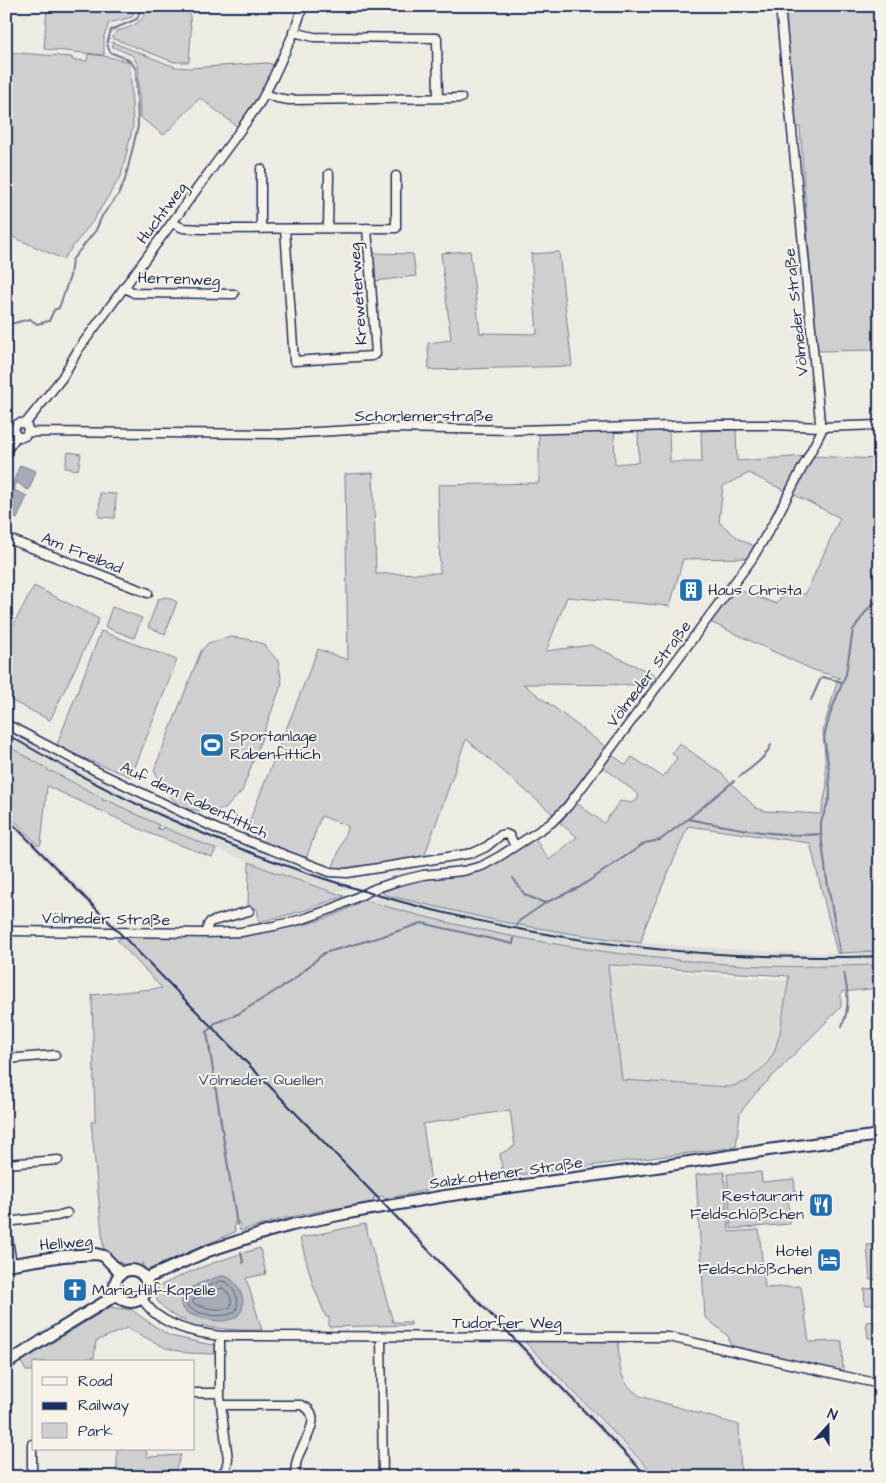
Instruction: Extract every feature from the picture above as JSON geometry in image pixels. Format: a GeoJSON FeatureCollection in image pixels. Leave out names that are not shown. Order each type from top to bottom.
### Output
{"type":"FeatureCollection","features":[{"type":"Feature","properties":{"kind":"main road","name":"Salzkottener Straße"},"geometry":{"type":"LineString","coordinates":[[145,1279],[208,1251],[257,1235],[292,1224],[348,1213],[446,1196],[880,1135]]}},
{"type":"Feature","properties":{"kind":"main road","name":"Hellweg"},"geometry":{"type":"LineString","coordinates":[[9,1265],[62,1256],[96,1254],[104,1256],[121,1274]]}},
{"type":"Feature","properties":{"kind":"main road"},"geometry":{"type":"LineString","coordinates":[[134,1270],[145,1279],[147,1287],[145,1294],[134,1301],[124,1300],[115,1289],[116,1281],[125,1271],[134,1270]]}},
{"type":"Feature","properties":{"kind":"main road"},"geometry":{"type":"LineString","coordinates":[[6,1364],[118,1294]]}},
{"type":"Feature","properties":{"kind":"street","name":"Huchtweg"},"geometry":{"type":"LineString","coordinates":[[26,428],[62,378],[78,350],[265,94],[303,6]]}},
{"type":"Feature","properties":{"kind":"street","name":"Völmeder Straße"},"geometry":{"type":"LineString","coordinates":[[6,931],[206,934],[240,932],[303,919],[334,908],[398,880],[423,875],[464,871],[482,866],[551,823],[568,806],[752,559],[774,522],[821,432],[780,6]]}},
{"type":"Feature","properties":{"kind":"street"},"geometry":{"type":"LineString","coordinates":[[293,32],[314,37],[437,38],[438,98]]}},
{"type":"Feature","properties":{"kind":"street"},"geometry":{"type":"LineString","coordinates":[[265,94],[289,100],[461,98]]}},
{"type":"Feature","properties":{"kind":"street"},"geometry":{"type":"LineString","coordinates":[[261,169],[262,229]]}},
{"type":"Feature","properties":{"kind":"street"},"geometry":{"type":"LineString","coordinates":[[328,228],[329,174]]}},
{"type":"Feature","properties":{"kind":"street"},"geometry":{"type":"LineString","coordinates":[[172,223],[183,228],[396,228],[396,176]]}},
{"type":"Feature","properties":{"kind":"street","name":"Kreweterweg"},"geometry":{"type":"LineString","coordinates":[[286,229],[294,361],[372,356],[376,354],[367,228]]}},
{"type":"Feature","properties":{"kind":"street","name":"Herrenweg"},"geometry":{"type":"LineString","coordinates":[[124,287],[134,294],[234,294]]}},
{"type":"Feature","properties":{"kind":"street"},"geometry":{"type":"LineString","coordinates":[[6,451],[13,429],[19,424],[26,428],[23,436],[13,429]]}},
{"type":"Feature","properties":{"kind":"street","name":"Schorlemerstraße"},"geometry":{"type":"LineString","coordinates":[[26,428],[282,434],[386,428],[534,429],[880,425]]}},
{"type":"Feature","properties":{"kind":"street","name":"Am Freibad"},"geometry":{"type":"LineString","coordinates":[[6,538],[148,594]]}},
{"type":"Feature","properties":{"kind":"street","name":"Auf dem Rabenfittich"},"geometry":{"type":"LineString","coordinates":[[6,724],[96,771],[219,830],[330,872],[347,873],[473,853],[486,847],[501,835],[506,834],[510,836],[515,846]]}},
{"type":"Feature","properties":{"kind":"street"},"geometry":{"type":"LineString","coordinates":[[206,934],[210,922],[249,911]]}},
{"type":"Feature","properties":{"kind":"street"},"geometry":{"type":"LineString","coordinates":[[6,1059],[56,1055]]}},
{"type":"Feature","properties":{"kind":"street"},"geometry":{"type":"LineString","coordinates":[[6,1164],[58,1160]]}},
{"type":"Feature","properties":{"kind":"street"},"geometry":{"type":"LineString","coordinates":[[9,1265],[6,1224],[67,1213]]}},
{"type":"Feature","properties":{"kind":"street","name":"Tudorfer Weg"},"geometry":{"type":"LineString","coordinates":[[141,1298],[156,1314],[173,1325],[195,1332],[220,1336],[669,1338],[880,1384]]}},
{"type":"Feature","properties":{"kind":"street"},"geometry":{"type":"LineString","coordinates":[[218,1477],[226,1473],[228,1459],[220,1393],[220,1336]]}},
{"type":"Feature","properties":{"kind":"street"},"geometry":{"type":"LineString","coordinates":[[381,1337],[383,1477]]}},
{"type":"Feature","properties":{"kind":"street"},"geometry":{"type":"LineString","coordinates":[[195,1393],[220,1393]]}},
{"type":"Feature","properties":{"kind":"street"},"geometry":{"type":"LineString","coordinates":[[221,1405],[301,1405],[311,1411],[313,1417],[311,1429],[298,1456],[296,1477]]}},
{"type":"Feature","properties":{"kind":"street"},"geometry":{"type":"LineString","coordinates":[[32,1444],[32,1477]]}},
{"type":"Feature","properties":{"kind":"shaded area"},"geometry":{"type":"Polygon","coordinates":[[[6,729],[54,757],[142,802],[222,838],[353,886],[336,893],[277,873],[276,875],[273,871],[219,850],[218,852],[215,851],[216,849],[163,827],[162,830],[157,828],[159,825],[102,800],[103,798],[52,771],[47,771],[48,769],[6,745],[6,729]]]}},
{"type":"Feature","properties":{"kind":"shaded area"},"geometry":{"type":"Polygon","coordinates":[[[6,812],[117,926],[111,927],[6,821],[6,812]]]}},
{"type":"Feature","properties":{"kind":"shaded area"},"geometry":{"type":"Polygon","coordinates":[[[382,894],[503,922],[641,943],[774,952],[842,953],[880,951],[880,965],[729,964],[611,953],[546,943],[409,914],[366,901],[382,894]]]}},
{"type":"Feature","properties":{"kind":"shaded area"},"geometry":{"type":"Polygon","coordinates":[[[609,967],[788,980],[779,1033],[773,1052],[764,1065],[747,1081],[728,1086],[622,1080],[609,967]]]}},
{"type":"Feature","properties":{"kind":"shaded area"},"geometry":{"type":"Polygon","coordinates":[[[398,1215],[514,1334],[507,1334],[393,1216],[398,1215]]]}},
{"type":"Feature","properties":{"kind":"shaded area"},"geometry":{"type":"Polygon","coordinates":[[[518,1338],[654,1477],[645,1477],[509,1339],[518,1338]]]}},
{"type":"Feature","properties":{"kind":"green space"},"geometry":{"type":"Polygon","coordinates":[[[47,6],[129,6],[134,10],[132,17],[109,23],[104,36],[104,55],[44,49],[47,6]]]}},
{"type":"Feature","properties":{"kind":"green space"},"geometry":{"type":"Polygon","coordinates":[[[144,6],[189,6],[191,31],[189,62],[174,62],[112,38],[116,31],[130,27],[141,20],[146,12],[144,6]]]}},
{"type":"Feature","properties":{"kind":"green space"},"geometry":{"type":"Polygon","coordinates":[[[783,6],[880,6],[880,350],[816,351],[800,127],[795,127],[783,6]]]}},
{"type":"Feature","properties":{"kind":"green space"},"geometry":{"type":"Polygon","coordinates":[[[112,42],[175,67],[189,68],[267,63],[272,64],[274,69],[253,106],[238,127],[200,98],[164,135],[140,117],[138,65],[132,55],[113,47],[112,42]]]}},
{"type":"Feature","properties":{"kind":"green space"},"geometry":{"type":"Polygon","coordinates":[[[6,52],[72,57],[72,60],[87,61],[88,54],[130,62],[133,126],[121,176],[93,221],[63,259],[6,234],[6,52]]]}},
{"type":"Feature","properties":{"kind":"green space"},"geometry":{"type":"Polygon","coordinates":[[[470,251],[480,333],[537,334],[531,254],[559,252],[572,366],[429,370],[428,343],[451,340],[441,253],[470,251]]]}},
{"type":"Feature","properties":{"kind":"green space"},"geometry":{"type":"Polygon","coordinates":[[[373,253],[413,254],[416,276],[375,281],[373,253]]]}},
{"type":"Feature","properties":{"kind":"green space"},"geometry":{"type":"Polygon","coordinates":[[[614,430],[615,464],[639,462],[638,432],[669,431],[670,462],[702,462],[701,431],[736,430],[737,461],[806,456],[787,492],[749,473],[723,486],[719,522],[739,539],[756,547],[749,558],[683,559],[670,606],[567,597],[546,651],[591,645],[657,676],[651,685],[523,684],[606,747],[554,815],[466,739],[424,857],[339,869],[333,867],[348,826],[321,816],[306,859],[243,837],[318,649],[348,660],[345,474],[373,473],[376,574],[440,573],[438,485],[539,483],[539,432],[614,430]]]}},
{"type":"Feature","properties":{"kind":"green space"},"geometry":{"type":"Polygon","coordinates":[[[68,452],[81,454],[78,470],[65,468],[68,452]]]}},
{"type":"Feature","properties":{"kind":"green space"},"geometry":{"type":"Polygon","coordinates":[[[810,456],[880,459],[880,951],[837,953],[810,843],[688,826],[645,927],[641,943],[503,922],[385,895],[382,892],[403,884],[477,872],[535,839],[549,860],[577,837],[560,823],[575,802],[604,823],[620,801],[631,803],[637,800],[639,795],[602,766],[611,754],[626,765],[632,757],[663,777],[677,758],[672,753],[679,743],[721,773],[756,808],[766,811],[821,814],[827,785],[823,730],[838,679],[840,678],[811,669],[708,621],[734,588],[777,604],[787,586],[805,595],[840,518],[791,493],[810,456]]]}},
{"type":"Feature","properties":{"kind":"green space"},"geometry":{"type":"Polygon","coordinates":[[[100,493],[116,494],[115,518],[99,517],[100,493]]]}},
{"type":"Feature","properties":{"kind":"green space"},"geometry":{"type":"Polygon","coordinates":[[[34,586],[99,619],[50,720],[6,698],[6,638],[34,586]]]}},
{"type":"Feature","properties":{"kind":"green space"},"geometry":{"type":"Polygon","coordinates":[[[166,597],[177,602],[165,634],[148,627],[158,599],[166,597]]]}},
{"type":"Feature","properties":{"kind":"green space"},"geometry":{"type":"Polygon","coordinates":[[[112,607],[142,618],[134,638],[105,627],[112,607]]]}},
{"type":"Feature","properties":{"kind":"green space"},"geometry":{"type":"Polygon","coordinates":[[[101,631],[177,660],[131,777],[56,747],[101,631]]]}},
{"type":"Feature","properties":{"kind":"green space","name":"Sportanlage Rabenfittich"},"geometry":{"type":"Polygon","coordinates":[[[230,637],[248,639],[263,644],[278,661],[282,683],[242,791],[225,809],[204,811],[187,809],[178,805],[154,770],[201,651],[208,643],[230,637]]]}},
{"type":"Feature","properties":{"kind":"green space"},"geometry":{"type":"Polygon","coordinates":[[[6,745],[48,769],[48,771],[103,798],[102,800],[107,800],[159,825],[157,828],[162,830],[163,827],[216,849],[212,857],[151,834],[47,786],[41,844],[39,846],[6,812],[6,745]]]}},
{"type":"Feature","properties":{"kind":"green space"},"geometry":{"type":"Polygon","coordinates":[[[249,862],[273,873],[344,896],[303,911],[259,922],[257,909],[248,908],[249,862]]]}},
{"type":"Feature","properties":{"kind":"green space","name":"Völmeder Quellen"},"geometry":{"type":"Polygon","coordinates":[[[363,900],[498,934],[635,956],[766,966],[880,965],[880,988],[841,992],[841,1007],[755,1094],[740,1113],[736,1147],[503,1177],[500,1154],[515,1146],[510,1110],[423,1124],[432,1189],[385,1199],[382,1196],[373,1198],[376,1203],[330,1209],[286,1218],[240,1231],[239,1222],[234,1223],[235,1232],[145,1271],[142,1263],[139,1270],[123,1264],[104,1253],[91,1122],[95,1121],[92,995],[162,988],[117,940],[123,937],[231,933],[290,928],[328,918],[363,900]],[[608,965],[622,1080],[729,1087],[747,1081],[766,1065],[774,1052],[780,1033],[789,976],[608,965]]]}},
{"type":"Feature","properties":{"kind":"green space"},"geometry":{"type":"Polygon","coordinates":[[[724,1172],[729,1232],[759,1230],[765,1288],[801,1286],[809,1342],[842,1341],[843,1372],[731,1347],[728,1336],[705,1317],[696,1175],[724,1172]]]}},
{"type":"Feature","properties":{"kind":"green space"},"geometry":{"type":"Polygon","coordinates":[[[761,1172],[762,1182],[794,1179],[796,1199],[788,1200],[790,1224],[731,1229],[727,1174],[761,1172]]]}},
{"type":"Feature","properties":{"kind":"green space"},"geometry":{"type":"Polygon","coordinates":[[[365,1224],[393,1322],[411,1322],[411,1325],[329,1327],[329,1317],[326,1317],[313,1285],[300,1238],[365,1224]]]}},
{"type":"Feature","properties":{"kind":"green space"},"geometry":{"type":"Polygon","coordinates":[[[880,1244],[880,1279],[870,1280],[867,1245],[880,1244]]]}},
{"type":"Feature","properties":{"kind":"green space"},"geometry":{"type":"Polygon","coordinates":[[[260,1248],[266,1274],[246,1278],[262,1330],[231,1330],[199,1325],[180,1319],[158,1302],[156,1297],[158,1287],[208,1265],[260,1248]]]}},
{"type":"Feature","properties":{"kind":"green space"},"geometry":{"type":"Polygon","coordinates":[[[876,1288],[877,1304],[865,1305],[864,1289],[876,1288]]]}},
{"type":"Feature","properties":{"kind":"green space"},"geometry":{"type":"Polygon","coordinates":[[[110,1307],[132,1310],[170,1336],[216,1345],[216,1354],[187,1353],[166,1348],[127,1328],[96,1341],[94,1358],[32,1360],[32,1371],[26,1371],[21,1362],[110,1307]]]}},
{"type":"Feature","properties":{"kind":"green space"},"geometry":{"type":"Polygon","coordinates":[[[878,1321],[880,1337],[868,1338],[866,1322],[878,1321]]]}},
{"type":"Feature","properties":{"kind":"green space"},"geometry":{"type":"Polygon","coordinates":[[[618,1341],[623,1378],[640,1396],[739,1425],[741,1477],[657,1477],[525,1342],[618,1341]]]}},
{"type":"Feature","properties":{"kind":"green space"},"geometry":{"type":"Polygon","coordinates":[[[117,1450],[146,1450],[147,1457],[181,1455],[173,1477],[117,1477],[117,1450]]]}},
{"type":"Feature","properties":{"kind":"water"},"geometry":{"type":"Polygon","coordinates":[[[20,465],[36,471],[29,490],[17,482],[14,490],[27,496],[17,519],[6,515],[6,500],[20,465]]]}},
{"type":"Feature","properties":{"kind":"water"},"geometry":{"type":"Polygon","coordinates":[[[220,1276],[228,1277],[240,1291],[243,1301],[242,1310],[236,1317],[224,1321],[205,1319],[185,1311],[182,1304],[184,1293],[195,1285],[220,1276]]]}},
{"type":"Feature","properties":{"kind":"waterway"},"geometry":{"type":"LineString","coordinates":[[6,325],[30,319],[37,324],[49,321],[54,310],[59,308],[70,276],[72,260],[96,230],[102,216],[118,195],[125,180],[138,126],[136,71],[129,60],[110,52],[107,44],[111,30],[137,19],[140,11],[136,6]]}},
{"type":"Feature","properties":{"kind":"waterway"},"geometry":{"type":"LineString","coordinates":[[840,953],[821,834],[821,822],[830,796],[829,769],[824,737],[831,711],[846,674],[853,630],[867,610],[880,598]]}},
{"type":"Feature","properties":{"kind":"waterway"},"geometry":{"type":"LineString","coordinates":[[811,700],[823,677],[842,682]]}},
{"type":"Feature","properties":{"kind":"waterway"},"geometry":{"type":"LineString","coordinates":[[739,777],[753,767],[771,745]]}},
{"type":"Feature","properties":{"kind":"waterway"},"geometry":{"type":"LineString","coordinates":[[688,819],[734,781]]}},
{"type":"Feature","properties":{"kind":"waterway"},"geometry":{"type":"LineString","coordinates":[[517,926],[519,921],[547,902],[580,887],[645,843],[660,840],[688,819],[772,833],[821,834]]}},
{"type":"Feature","properties":{"kind":"waterway"},"geometry":{"type":"LineString","coordinates":[[513,878],[525,895],[545,903]]}},
{"type":"Feature","properties":{"kind":"waterway"},"geometry":{"type":"LineString","coordinates":[[237,1225],[207,1032],[215,1023],[238,1014],[293,980],[324,953],[422,923],[513,944],[514,938]]}},
{"type":"Feature","properties":{"kind":"waterway"},"geometry":{"type":"LineString","coordinates":[[842,1026],[845,1020],[847,1000],[844,973]]}},
{"type":"Feature","properties":{"kind":"waterway"},"geometry":{"type":"LineString","coordinates":[[241,1252],[243,1263]]}},
{"type":"Feature","properties":{"kind":"railway"},"geometry":{"type":"LineString","coordinates":[[6,734],[124,798],[165,817],[309,874],[383,897],[458,916],[534,932],[610,944],[688,952],[765,956],[880,956]]}},
{"type":"Feature","properties":{"kind":"railway"},"geometry":{"type":"LineString","coordinates":[[6,817],[648,1477]]}},
{"type":"Feature","properties":{"kind":"place","name":"Haus Christa"},"geometry":{"type":"Point","coordinates":[691,590]}},
{"type":"Feature","properties":{"kind":"place","name":"Sportanlage Rabenfittich"},"geometry":{"type":"Point","coordinates":[212,745]}},
{"type":"Feature","properties":{"kind":"place","name":"Restaurant Feldschlößchen"},"geometry":{"type":"Point","coordinates":[821,1205]}},
{"type":"Feature","properties":{"kind":"place","name":"Hotel Feldschlößchen"},"geometry":{"type":"Point","coordinates":[829,1260]}},
{"type":"Feature","properties":{"kind":"place","name":"Maria-Hilf-Kapelle"},"geometry":{"type":"Point","coordinates":[75,1290]}}]}
